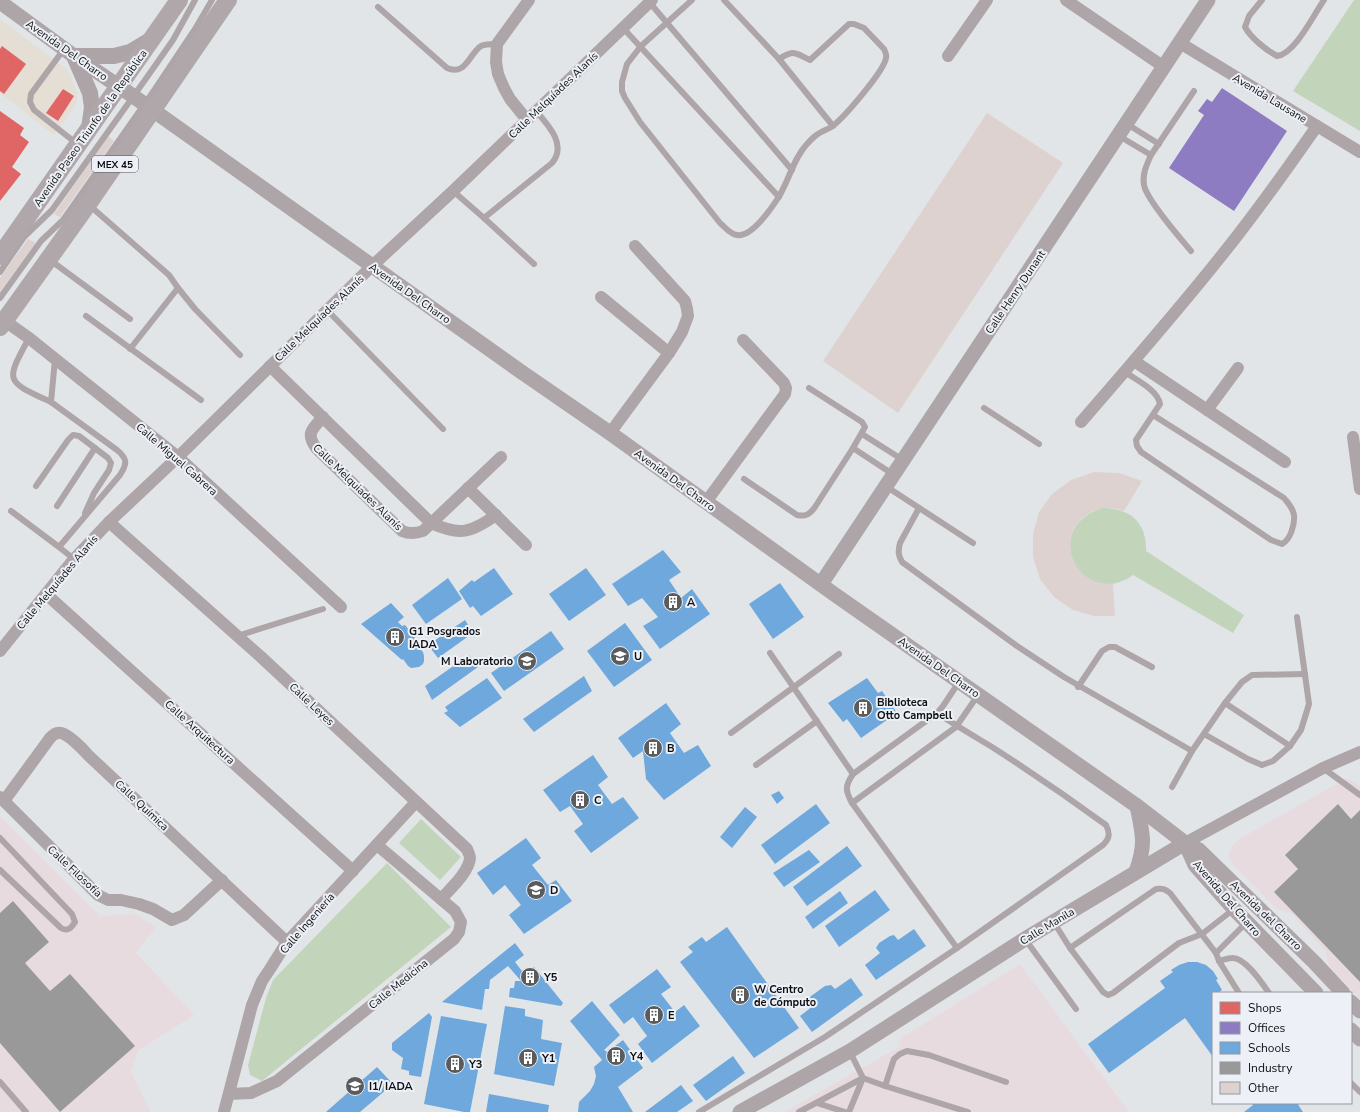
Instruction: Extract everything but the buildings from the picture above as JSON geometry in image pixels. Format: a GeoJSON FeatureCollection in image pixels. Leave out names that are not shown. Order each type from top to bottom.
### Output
{"type":"FeatureCollection","features":[{"type":"Feature","properties":{"kind":"main road","name":"MEX 45"},"geometry":{"type":"LineString","coordinates":[[2,324],[88,204],[137,99],[228,0]]}},
{"type":"Feature","properties":{"kind":"main road","name":"Avenida Paseo Triunfo de la República"},"geometry":{"type":"LineString","coordinates":[[0,256],[90,129],[137,99],[152,39],[177,1]]}},
{"type":"Feature","properties":{"kind":"main road"},"geometry":{"type":"LineString","coordinates":[[69,52],[114,56],[130,52],[152,39]]}},
{"type":"Feature","properties":{"kind":"main road"},"geometry":{"type":"LineString","coordinates":[[69,52],[90,93],[92,107],[90,129]]}},
{"type":"Feature","properties":{"kind":"street"},"geometry":{"type":"LineString","coordinates":[[527,120],[510,99],[504,88],[498,74],[496,62],[497,44],[529,0]]}},
{"type":"Feature","properties":{"kind":"street"},"geometry":{"type":"LineString","coordinates":[[948,56],[987,0]]}},
{"type":"Feature","properties":{"kind":"street"},"geometry":{"type":"LineString","coordinates":[[1066,0],[1164,67]]}},
{"type":"Feature","properties":{"kind":"street","name":"Calle Henry Dunant"},"geometry":{"type":"LineString","coordinates":[[821,584],[891,481],[1208,0]]}},
{"type":"Feature","properties":{"kind":"street","name":"Calle Melquíades Alanís"},"geometry":{"type":"LineString","coordinates":[[0,651],[74,559],[109,522],[178,457],[372,266],[453,191],[651,1]]}},
{"type":"Feature","properties":{"kind":"street","name":"Avenida Del Charro"},"geometry":{"type":"LineString","coordinates":[[0,2],[12,6],[69,52],[610,433],[834,594],[1137,806],[1185,843],[1195,865],[1234,909],[1315,992]]}},
{"type":"Feature","properties":{"kind":"street","name":"Avenida Lausane"},"geometry":{"type":"LineString","coordinates":[[1180,43],[1360,152]]}},
{"type":"Feature","properties":{"kind":"street"},"geometry":{"type":"LineString","coordinates":[[1081,422],[1219,260],[1271,191],[1317,126]]}},
{"type":"Feature","properties":{"kind":"street"},"geometry":{"type":"LineString","coordinates":[[610,433],[669,353],[682,332],[688,316],[685,301],[635,246]]}},
{"type":"Feature","properties":{"kind":"street"},"geometry":{"type":"LineString","coordinates":[[601,297],[669,353]]}},
{"type":"Feature","properties":{"kind":"street","name":"Calle Miguel Cabrera"},"geometry":{"type":"LineString","coordinates":[[2,324],[29,338],[178,457],[341,607]]}},
{"type":"Feature","properties":{"kind":"street"},"geometry":{"type":"LineString","coordinates":[[706,502],[785,394],[786,388],[784,383],[743,340]]}},
{"type":"Feature","properties":{"kind":"street"},"geometry":{"type":"LineString","coordinates":[[1134,361],[1285,462]]}},
{"type":"Feature","properties":{"kind":"street"},"geometry":{"type":"LineString","coordinates":[[270,366],[431,523],[450,530],[467,531],[483,524],[496,515]]}},
{"type":"Feature","properties":{"kind":"street"},"geometry":{"type":"LineString","coordinates":[[1207,410],[1238,368]]}},
{"type":"Feature","properties":{"kind":"street","name":"Calle Melquiades Alanís"},"geometry":{"type":"LineString","coordinates":[[323,417],[315,425],[310,434],[311,442],[402,531],[408,533],[416,533],[423,530],[501,457]]}},
{"type":"Feature","properties":{"kind":"street"},"geometry":{"type":"LineString","coordinates":[[1353,437],[1360,489]]}},
{"type":"Feature","properties":{"kind":"street"},"geometry":{"type":"LineString","coordinates":[[468,488],[526,545]]}},
{"type":"Feature","properties":{"kind":"street","name":"Calle Leyes"},"geometry":{"type":"LineString","coordinates":[[109,522],[237,636],[467,849],[470,856],[466,869],[441,899]]}},
{"type":"Feature","properties":{"kind":"street","name":"Calle Arquitectura"},"geometry":{"type":"LineString","coordinates":[[46,594],[353,872]]}},
{"type":"Feature","properties":{"kind":"street","name":"Calle Química"},"geometry":{"type":"LineString","coordinates":[[2,799],[50,738],[60,732],[65,734],[287,942]]}},
{"type":"Feature","properties":{"kind":"street","name":"Calle Manila"},"geometry":{"type":"LineString","coordinates":[[741,1112],[850,1051],[1024,939],[1185,843],[1323,768],[1360,752]]}},
{"type":"Feature","properties":{"kind":"street","name":"Calle Filosofía"},"geometry":{"type":"LineString","coordinates":[[2,799],[98,895],[108,900],[121,900],[139,904],[172,920],[184,915],[222,880]]}},
{"type":"Feature","properties":{"kind":"street","name":"Calle Ingeniería"},"geometry":{"type":"LineString","coordinates":[[224,1112],[252,1005],[262,981],[287,942],[416,802]]}},
{"type":"Feature","properties":{"kind":"street"},"geometry":{"type":"LineString","coordinates":[[1136,872],[1141,857],[1143,844],[1143,834],[1137,806]]}},
{"type":"Feature","properties":{"kind":"street","name":"Avenida del Charro"},"geometry":{"type":"LineString","coordinates":[[1185,843],[1199,850],[1314,962],[1342,992]]}},
{"type":"Feature","properties":{"kind":"street","name":"Calle Medicina"},"geometry":{"type":"LineString","coordinates":[[229,1094],[251,1093],[276,1081],[454,939],[461,927],[461,922],[455,912],[377,845]]}},
{"type":"Feature","properties":{"kind":"street"},"geometry":{"type":"LineString","coordinates":[[1352,1003],[1360,1012]]}},
{"type":"Feature","properties":{"kind":"street"},"geometry":{"type":"LineString","coordinates":[[1352,1031],[1360,1039]]}},
{"type":"Feature","properties":{"kind":"lane"},"geometry":{"type":"LineString","coordinates":[[0,298],[41,241],[63,220],[173,40],[195,0]]}},
{"type":"Feature","properties":{"kind":"lane"},"geometry":{"type":"LineString","coordinates":[[0,272],[24,237],[52,210],[137,99],[195,29],[212,0]]}},
{"type":"Feature","properties":{"kind":"lane"},"geometry":{"type":"LineString","coordinates":[[692,0],[641,46],[628,64],[622,82],[622,91],[640,122],[720,223],[736,235],[747,234],[758,224],[779,197],[796,160],[806,145],[818,134],[833,126],[855,103],[873,80],[886,58],[886,53],[864,28],[854,24],[849,24],[810,60],[792,52],[779,59]]}},
{"type":"Feature","properties":{"kind":"lane"},"geometry":{"type":"LineString","coordinates":[[724,0],[779,59],[833,126]]}},
{"type":"Feature","properties":{"kind":"lane"},"geometry":{"type":"LineString","coordinates":[[1262,0],[1250,16],[1245,27],[1255,39],[1277,56],[1281,55],[1292,47],[1324,0]]}},
{"type":"Feature","properties":{"kind":"lane"},"geometry":{"type":"LineString","coordinates":[[651,1],[792,170]]}},
{"type":"Feature","properties":{"kind":"lane"},"geometry":{"type":"LineString","coordinates":[[378,7],[447,68],[452,70],[457,70],[465,65],[480,47],[497,44]]}},
{"type":"Feature","properties":{"kind":"lane"},"geometry":{"type":"LineString","coordinates":[[623,28],[779,197]]}},
{"type":"Feature","properties":{"kind":"lane"},"geometry":{"type":"LineString","coordinates":[[69,52],[31,94],[30,102],[34,110],[78,145]]}},
{"type":"Feature","properties":{"kind":"lane"},"geometry":{"type":"LineString","coordinates":[[1191,251],[1146,192],[1143,178],[1151,155],[1194,91]]}},
{"type":"Feature","properties":{"kind":"lane"},"geometry":{"type":"LineString","coordinates":[[484,218],[552,163],[556,158],[559,150],[558,143],[546,123],[536,111]]}},
{"type":"Feature","properties":{"kind":"lane"},"geometry":{"type":"LineString","coordinates":[[1123,130],[1159,144]]}},
{"type":"Feature","properties":{"kind":"lane"},"geometry":{"type":"LineString","coordinates":[[1123,130],[1151,155]]}},
{"type":"Feature","properties":{"kind":"lane"},"geometry":{"type":"LineString","coordinates":[[453,191],[534,264]]}},
{"type":"Feature","properties":{"kind":"lane"},"geometry":{"type":"LineString","coordinates":[[88,204],[169,275],[195,309],[240,355]]}},
{"type":"Feature","properties":{"kind":"lane"},"geometry":{"type":"LineString","coordinates":[[49,259],[130,320]]}},
{"type":"Feature","properties":{"kind":"lane"},"geometry":{"type":"LineString","coordinates":[[130,349],[178,288]]}},
{"type":"Feature","properties":{"kind":"lane"},"geometry":{"type":"LineString","coordinates":[[327,310],[442,429]]}},
{"type":"Feature","properties":{"kind":"lane"},"geometry":{"type":"LineString","coordinates":[[86,316],[201,400]]}},
{"type":"Feature","properties":{"kind":"lane"},"geometry":{"type":"LineString","coordinates":[[29,338],[14,366],[12,372],[13,380],[25,390],[51,402],[117,450],[125,459],[125,465],[120,475],[59,547]]}},
{"type":"Feature","properties":{"kind":"lane"},"geometry":{"type":"LineString","coordinates":[[51,402],[56,359]]}},
{"type":"Feature","properties":{"kind":"lane"},"geometry":{"type":"LineString","coordinates":[[1125,372],[1156,393],[1159,399],[1160,404],[1136,440],[1137,446],[1141,452],[1271,540],[1282,544],[1287,542],[1290,537],[1294,516],[1291,507],[1284,498],[1153,415]]}},
{"type":"Feature","properties":{"kind":"lane"},"geometry":{"type":"LineString","coordinates":[[744,479],[790,511],[801,516],[810,514],[815,507],[865,427],[862,422],[809,388]]}},
{"type":"Feature","properties":{"kind":"lane"},"geometry":{"type":"LineString","coordinates":[[984,408],[1039,444]]}},
{"type":"Feature","properties":{"kind":"lane"},"geometry":{"type":"LineString","coordinates":[[862,434],[904,461]]}},
{"type":"Feature","properties":{"kind":"lane"},"geometry":{"type":"LineString","coordinates":[[36,486],[70,437],[76,435],[79,436],[108,458],[111,463],[111,467],[94,493],[82,520]]}},
{"type":"Feature","properties":{"kind":"lane"},"geometry":{"type":"LineString","coordinates":[[57,506],[95,448]]}},
{"type":"Feature","properties":{"kind":"lane"},"geometry":{"type":"LineString","coordinates":[[853,448],[919,508],[973,543]]}},
{"type":"Feature","properties":{"kind":"lane"},"geometry":{"type":"LineString","coordinates":[[919,508],[900,543],[898,556],[902,562],[1017,646],[1078,687],[1192,751]]}},
{"type":"Feature","properties":{"kind":"lane"},"geometry":{"type":"LineString","coordinates":[[11,511],[74,559]]}},
{"type":"Feature","properties":{"kind":"lane"},"geometry":{"type":"LineString","coordinates":[[237,636],[323,609]]}},
{"type":"Feature","properties":{"kind":"lane"},"geometry":{"type":"LineString","coordinates":[[1204,734],[1248,759],[1262,765],[1273,761],[1290,746],[1301,730],[1309,704],[1297,617]]}},
{"type":"Feature","properties":{"kind":"lane"},"geometry":{"type":"LineString","coordinates":[[1078,687],[1102,651],[1109,647],[1115,647],[1152,667]]}},
{"type":"Feature","properties":{"kind":"lane"},"geometry":{"type":"LineString","coordinates":[[770,653],[853,774]]}},
{"type":"Feature","properties":{"kind":"lane"},"geometry":{"type":"LineString","coordinates":[[731,734],[839,654]]}},
{"type":"Feature","properties":{"kind":"lane"},"geometry":{"type":"LineString","coordinates":[[1172,787],[1192,751],[1225,703],[1242,682],[1252,675],[1305,674]]}},
{"type":"Feature","properties":{"kind":"lane"},"geometry":{"type":"LineString","coordinates":[[957,948],[852,804],[847,794],[846,784],[853,774],[937,713],[944,706],[959,682]]}},
{"type":"Feature","properties":{"kind":"lane"},"geometry":{"type":"LineString","coordinates":[[852,804],[956,726],[978,695]]}},
{"type":"Feature","properties":{"kind":"lane"},"geometry":{"type":"LineString","coordinates":[[1225,703],[1290,746]]}},
{"type":"Feature","properties":{"kind":"lane"},"geometry":{"type":"LineString","coordinates":[[699,1112],[825,1037],[957,948],[1108,840],[1110,832],[1106,825],[1056,789],[937,713]]}},
{"type":"Feature","properties":{"kind":"lane"},"geometry":{"type":"LineString","coordinates":[[756,765],[817,721]]}},
{"type":"Feature","properties":{"kind":"lane"},"geometry":{"type":"LineString","coordinates":[[1323,768],[1360,795]]}},
{"type":"Feature","properties":{"kind":"lane"},"geometry":{"type":"LineString","coordinates":[[0,838],[72,914],[74,922],[72,926],[68,930],[60,928],[0,870]]}},
{"type":"Feature","properties":{"kind":"lane"},"geometry":{"type":"LineString","coordinates":[[1070,948],[1156,890],[1161,888],[1165,889],[1170,893],[1216,953],[1219,962],[1238,992]]}},
{"type":"Feature","properties":{"kind":"lane"},"geometry":{"type":"LineString","coordinates":[[1053,921],[1070,948],[1103,992],[1108,995],[1113,993],[1179,943],[1202,934],[1234,909]]}},
{"type":"Feature","properties":{"kind":"lane"},"geometry":{"type":"LineString","coordinates":[[1216,953],[1247,922]]}},
{"type":"Feature","properties":{"kind":"lane"},"geometry":{"type":"LineString","coordinates":[[1024,939],[1076,1009]]}},
{"type":"Feature","properties":{"kind":"lane"},"geometry":{"type":"LineString","coordinates":[[1219,962],[1232,958],[1236,958],[1243,962],[1268,992]]}},
{"type":"Feature","properties":{"kind":"lane"},"geometry":{"type":"LineString","coordinates":[[850,1051],[863,1078],[968,1112]]}},
{"type":"Feature","properties":{"kind":"lane"},"geometry":{"type":"LineString","coordinates":[[885,1086],[894,1059],[907,1051],[930,1055],[1006,1082]]}},
{"type":"Feature","properties":{"kind":"lane"},"geometry":{"type":"LineString","coordinates":[[799,1112],[863,1078]]}},
{"type":"Feature","properties":{"kind":"lane"},"geometry":{"type":"LineString","coordinates":[[849,1112],[863,1078]]}},
{"type":"Feature","properties":{"kind":"lane"},"geometry":{"type":"LineString","coordinates":[[0,1082],[26,1112]]}},
{"type":"Feature","properties":{"kind":"lane"},"geometry":{"type":"LineString","coordinates":[[1352,1084],[1360,1092]]}},
{"type":"Feature","properties":{"kind":"lane"},"geometry":{"type":"LineString","coordinates":[[816,1103],[846,1112]]}},
{"type":"Feature","properties":{"kind":"shaded area"},"geometry":{"type":"Polygon","coordinates":[[[0,19],[69,71],[77,93],[77,103],[54,135],[0,93],[0,19]]]}},
{"type":"Feature","properties":{"kind":"shaded area"},"geometry":{"type":"Polygon","coordinates":[[[1347,778],[1360,786],[1360,999],[1329,966],[1325,950],[1291,913],[1277,909],[1232,864],[1228,855],[1233,845],[1239,839],[1347,778]]]}},
{"type":"Feature","properties":{"kind":"shaded area"},"geometry":{"type":"Polygon","coordinates":[[[0,816],[100,916],[136,914],[156,927],[136,953],[194,1015],[138,1051],[131,1072],[151,1112],[0,1112],[0,816]]]}},
{"type":"Feature","properties":{"kind":"shaded area"},"geometry":{"type":"Polygon","coordinates":[[[1020,964],[1129,1112],[784,1112],[899,1047],[901,1038],[1020,964]]]}},
{"type":"Feature","properties":{"kind":"green space"},"geometry":{"type":"Polygon","coordinates":[[[1354,0],[1360,0],[1360,131],[1293,91],[1354,0]]]}},
{"type":"Feature","properties":{"kind":"green space"},"geometry":{"type":"Polygon","coordinates":[[[1102,508],[1121,511],[1135,519],[1143,532],[1146,541],[1146,551],[1244,615],[1233,633],[1133,575],[1123,581],[1106,584],[1091,580],[1080,572],[1073,559],[1070,545],[1073,531],[1084,518],[1102,508]]]}},
{"type":"Feature","properties":{"kind":"green space"},"geometry":{"type":"Polygon","coordinates":[[[421,819],[461,857],[440,880],[399,843],[421,819]]]}},
{"type":"Feature","properties":{"kind":"green space"},"geometry":{"type":"Polygon","coordinates":[[[387,863],[451,927],[262,1081],[250,1075],[248,1065],[266,998],[273,980],[387,863]]]}},
{"type":"Feature","properties":{"kind":"place","name":"A"},"geometry":{"type":"Point","coordinates":[673,602]}},
{"type":"Feature","properties":{"kind":"place","name":"G1 Posgrados IADA"},"geometry":{"type":"Point","coordinates":[395,637]}},
{"type":"Feature","properties":{"kind":"place","name":"U"},"geometry":{"type":"Point","coordinates":[620,656]}},
{"type":"Feature","properties":{"kind":"place","name":"M Laboratorio"},"geometry":{"type":"Point","coordinates":[527,661]}},
{"type":"Feature","properties":{"kind":"place","name":"Biblioteca Otto Campbell"},"geometry":{"type":"Point","coordinates":[863,708]}},
{"type":"Feature","properties":{"kind":"place","name":"B"},"geometry":{"type":"Point","coordinates":[653,748]}},
{"type":"Feature","properties":{"kind":"place","name":"C"},"geometry":{"type":"Point","coordinates":[580,800]}},
{"type":"Feature","properties":{"kind":"place","name":"D"},"geometry":{"type":"Point","coordinates":[536,890]}},
{"type":"Feature","properties":{"kind":"place","name":"Y5"},"geometry":{"type":"Point","coordinates":[530,977]}},
{"type":"Feature","properties":{"kind":"place","name":"W Centro de Cómputo"},"geometry":{"type":"Point","coordinates":[740,995]}},
{"type":"Feature","properties":{"kind":"place","name":"E"},"geometry":{"type":"Point","coordinates":[654,1015]}},
{"type":"Feature","properties":{"kind":"place","name":"Y4"},"geometry":{"type":"Point","coordinates":[616,1056]}},
{"type":"Feature","properties":{"kind":"place","name":"Y1"},"geometry":{"type":"Point","coordinates":[528,1058]}},
{"type":"Feature","properties":{"kind":"place","name":"Y3"},"geometry":{"type":"Point","coordinates":[455,1064]}},
{"type":"Feature","properties":{"kind":"place","name":"I1/ IADA"},"geometry":{"type":"Point","coordinates":[355,1086]}}]}
